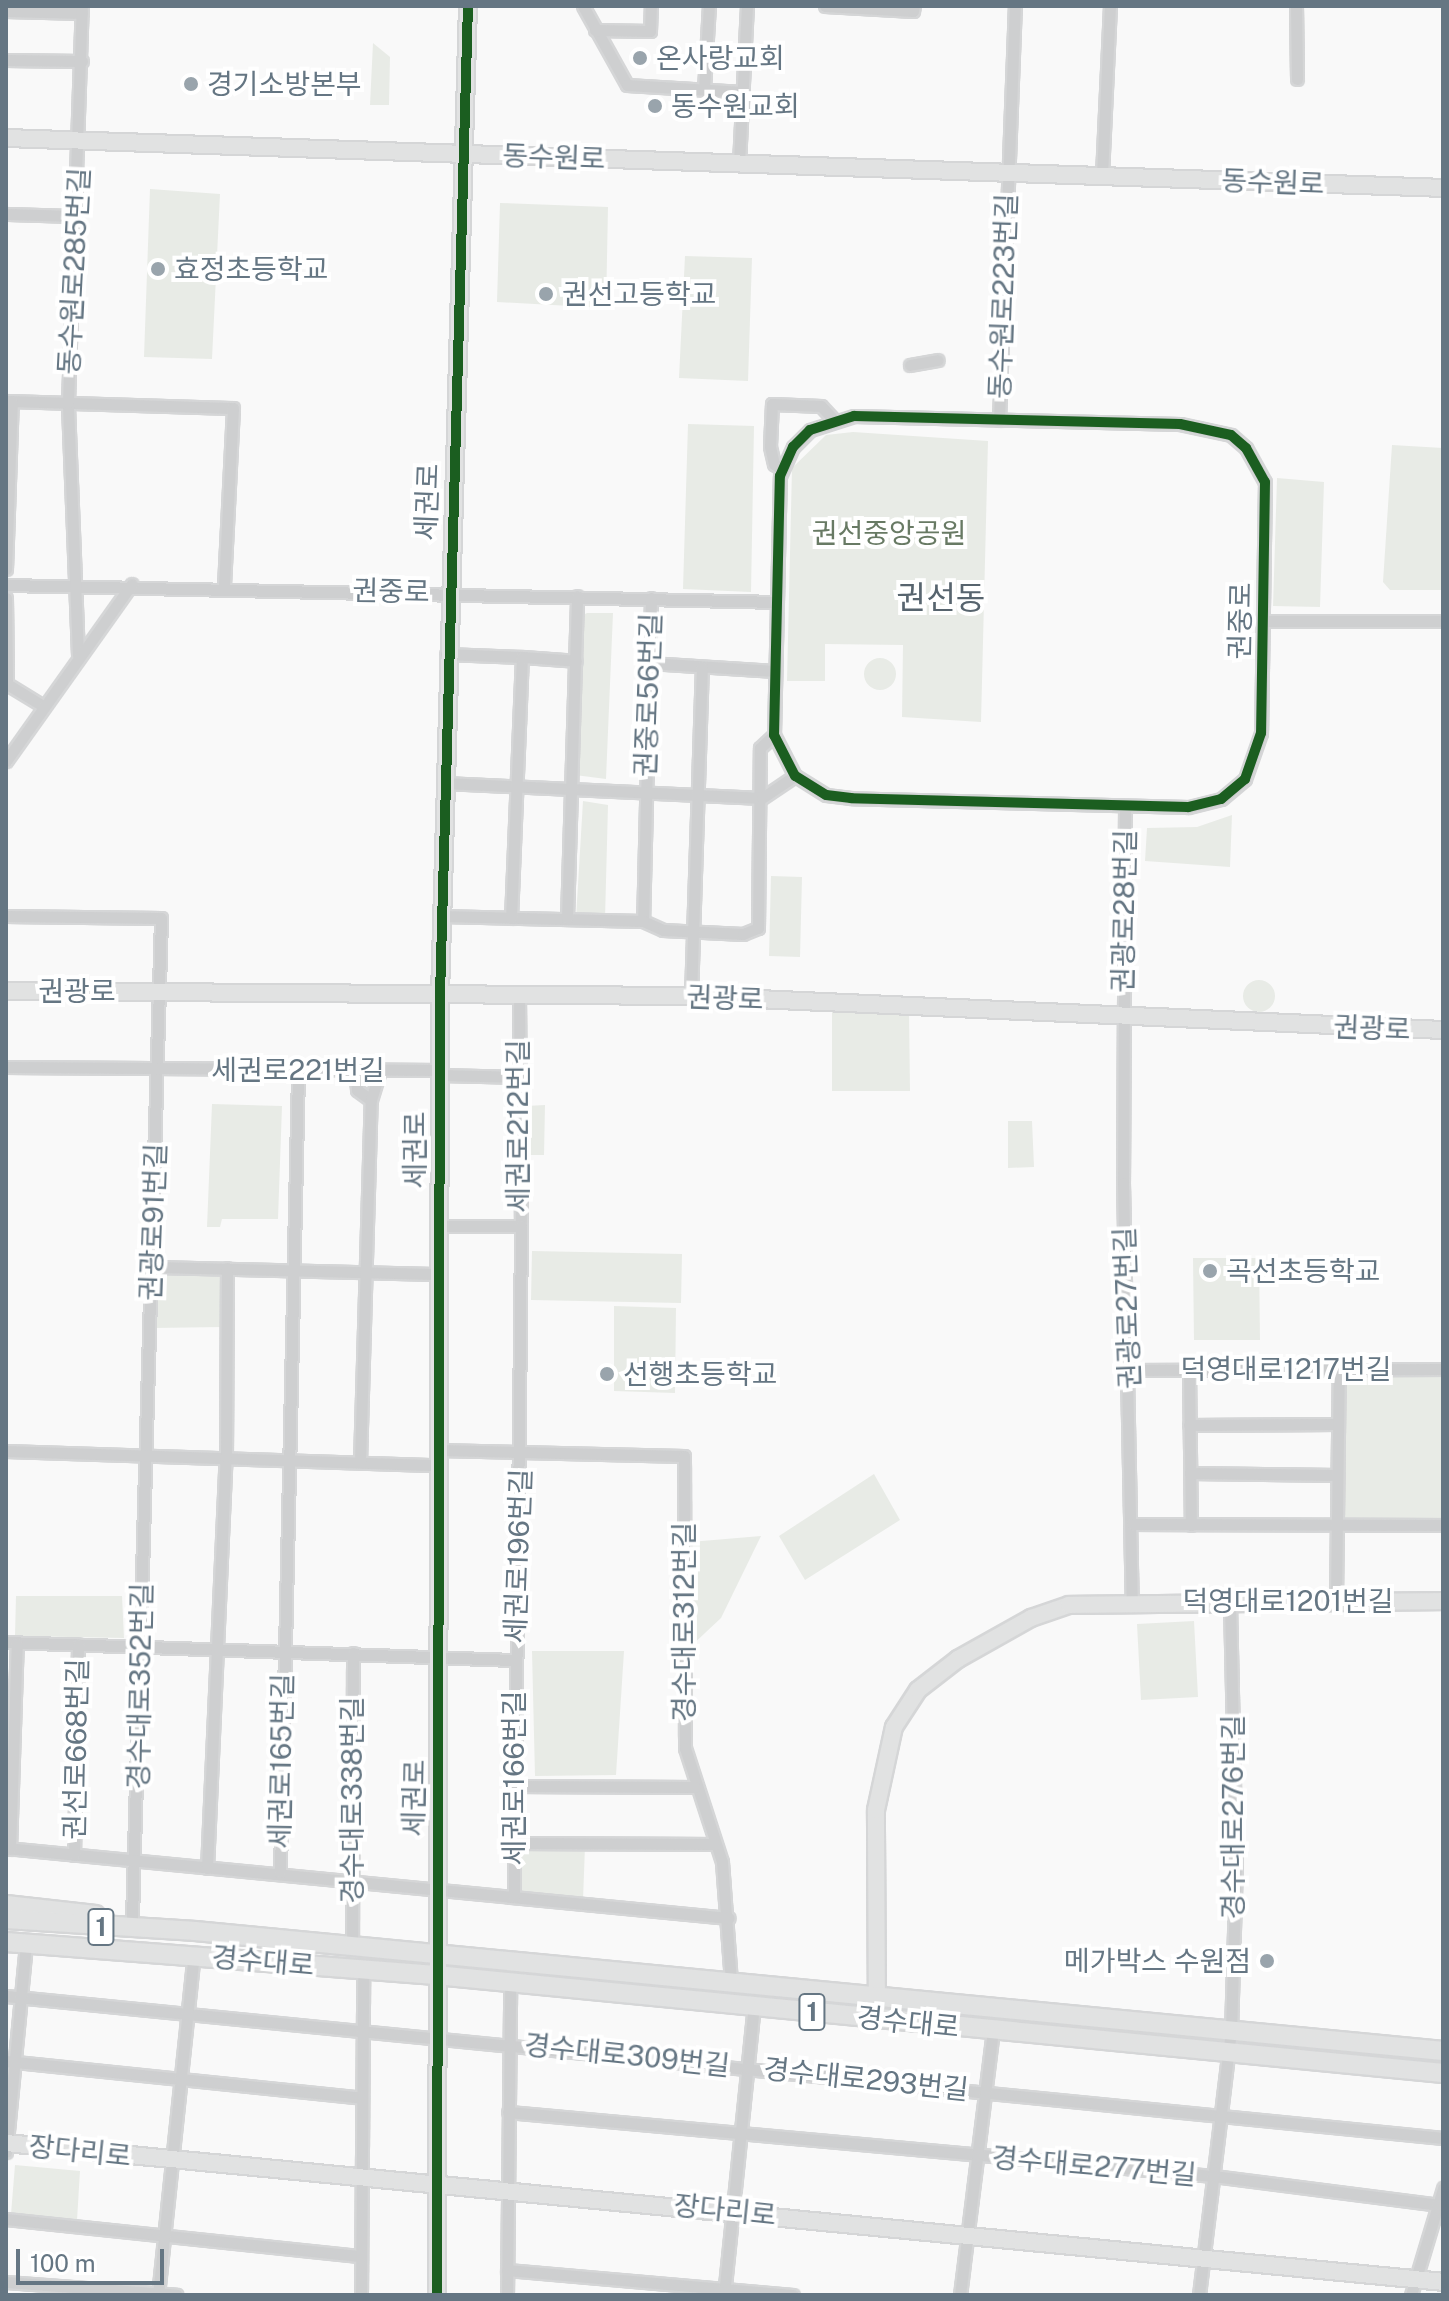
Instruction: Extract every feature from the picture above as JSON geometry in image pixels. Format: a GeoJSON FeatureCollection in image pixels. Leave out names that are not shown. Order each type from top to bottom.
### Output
{"type":"FeatureCollection","features":[{"type":"Feature","properties":{"kind":"main road","name":"경수대로"},"geometry":{"type":"LineString","coordinates":[[6,1905],[132,1919],[195,1931]]}},
{"type":"Feature","properties":{"kind":"main road","name":"경수대로"},"geometry":{"type":"LineString","coordinates":[[6,1919],[195,1931],[877,1998],[1230,2041],[1443,2073]]}},
{"type":"Feature","properties":{"kind":"main road","name":"경수대로"},"geometry":{"type":"LineString","coordinates":[[6,1931],[172,1947],[188,1954]]}},
{"type":"Feature","properties":{"kind":"main road","name":"경수대로"},"geometry":{"type":"LineString","coordinates":[[6,1942],[436,1975],[993,2031],[1443,2051]]}},
{"type":"Feature","properties":{"kind":"street","name":"세권로"},"geometry":{"type":"LineString","coordinates":[[437,2295],[434,2182],[441,916],[447,592],[468,6]]}},
{"type":"Feature","properties":{"kind":"street"},"geometry":{"type":"LineString","coordinates":[[583,6],[627,85],[743,92]]}},
{"type":"Feature","properties":{"kind":"street"},"geometry":{"type":"LineString","coordinates":[[595,30],[650,31],[651,6]]}},
{"type":"Feature","properties":{"kind":"street"},"geometry":{"type":"LineString","coordinates":[[704,89],[709,6]]}},
{"type":"Feature","properties":{"kind":"street"},"geometry":{"type":"LineString","coordinates":[[739,163],[747,6]]}},
{"type":"Feature","properties":{"kind":"street"},"geometry":{"type":"LineString","coordinates":[[825,6],[913,11],[914,6]]}},
{"type":"Feature","properties":{"kind":"street","name":"동수원로223번길"},"geometry":{"type":"LineString","coordinates":[[999,420],[1015,6]]}},
{"type":"Feature","properties":{"kind":"street"},"geometry":{"type":"LineString","coordinates":[[1102,175],[1110,6]]}},
{"type":"Feature","properties":{"kind":"street"},"geometry":{"type":"LineString","coordinates":[[1296,6],[1297,79]]}},
{"type":"Feature","properties":{"kind":"street"},"geometry":{"type":"LineString","coordinates":[[6,11],[82,10]]}},
{"type":"Feature","properties":{"kind":"street","name":"동수원로285번길"},"geometry":{"type":"LineString","coordinates":[[78,655],[68,402],[81,140],[82,10]]}},
{"type":"Feature","properties":{"kind":"street"},"geometry":{"type":"LineString","coordinates":[[6,60],[82,61]]}},
{"type":"Feature","properties":{"kind":"street","name":"동수원로"},"geometry":{"type":"LineString","coordinates":[[6,138],[1443,188]]}},
{"type":"Feature","properties":{"kind":"street"},"geometry":{"type":"LineString","coordinates":[[6,214],[75,216]]}},
{"type":"Feature","properties":{"kind":"street"},"geometry":{"type":"LineString","coordinates":[[910,365],[938,360]]}},
{"type":"Feature","properties":{"kind":"street"},"geometry":{"type":"LineString","coordinates":[[6,569],[9,401],[233,408],[224,587]]}},
{"type":"Feature","properties":{"kind":"street","name":"권중로"},"geometry":{"type":"LineString","coordinates":[[782,469],[774,464],[770,446],[772,404],[821,406],[832,418],[1180,424],[1231,435],[1265,482],[1261,733],[1245,779],[1206,805],[1125,806],[851,798],[826,795],[795,776]]}},
{"type":"Feature","properties":{"kind":"street"},"geometry":{"type":"LineString","coordinates":[[645,792],[762,798],[795,776],[774,735],[782,469],[802,437],[832,418]]}},
{"type":"Feature","properties":{"kind":"street"},"geometry":{"type":"LineString","coordinates":[[7,756],[132,584]]}},
{"type":"Feature","properties":{"kind":"street","name":"권중로"},"geometry":{"type":"LineString","coordinates":[[6,585],[73,588],[132,584],[777,602]]}},
{"type":"Feature","properties":{"kind":"street"},"geometry":{"type":"LineString","coordinates":[[567,918],[577,596]]}},
{"type":"Feature","properties":{"kind":"street"},"geometry":{"type":"LineString","coordinates":[[6,598],[6,684],[43,706]]}},
{"type":"Feature","properties":{"kind":"street","name":"권중로56번길"},"geometry":{"type":"LineString","coordinates":[[643,921],[651,598]]}},
{"type":"Feature","properties":{"kind":"street"},"geometry":{"type":"LineString","coordinates":[[1264,621],[1443,621]]}},
{"type":"Feature","properties":{"kind":"street"},"geometry":{"type":"LineString","coordinates":[[446,654],[576,661]]}},
{"type":"Feature","properties":{"kind":"street"},"geometry":{"type":"LineString","coordinates":[[511,918],[522,657]]}},
{"type":"Feature","properties":{"kind":"street"},"geometry":{"type":"LineString","coordinates":[[649,663],[775,671]]}},
{"type":"Feature","properties":{"kind":"street"},"geometry":{"type":"LineString","coordinates":[[691,996],[702,667]]}},
{"type":"Feature","properties":{"kind":"street"},"geometry":{"type":"LineString","coordinates":[[441,916],[643,921],[663,930],[758,928],[762,798],[760,748],[774,735]]}},
{"type":"Feature","properties":{"kind":"street","name":"권중로56번길"},"geometry":{"type":"LineString","coordinates":[[444,783],[572,785],[645,792]]}},
{"type":"Feature","properties":{"kind":"street","name":"권광로28번길"},"geometry":{"type":"LineString","coordinates":[[1123,1016],[1125,806]]}},
{"type":"Feature","properties":{"kind":"street","name":"권광로91번길"},"geometry":{"type":"LineString","coordinates":[[6,916],[161,918],[146,1454]]}},
{"type":"Feature","properties":{"kind":"street","name":"권광로"},"geometry":{"type":"LineString","coordinates":[[6,991],[691,996],[1443,1030]]}},
{"type":"Feature","properties":{"kind":"street","name":"세권로212번길"},"geometry":{"type":"LineString","coordinates":[[439,1226],[521,1226],[519,996]]}},
{"type":"Feature","properties":{"kind":"street","name":"권광로27번길"},"geometry":{"type":"LineString","coordinates":[[1123,1016],[1132,1601]]}},
{"type":"Feature","properties":{"kind":"street","name":"세권로221번길"},"geometry":{"type":"LineString","coordinates":[[6,1067],[380,1070],[519,1077]]}},
{"type":"Feature","properties":{"kind":"street","name":"세권로165번길"},"geometry":{"type":"LineString","coordinates":[[280,1872],[283,1649],[294,1460],[298,1070]]}},
{"type":"Feature","properties":{"kind":"street"},"geometry":{"type":"LineString","coordinates":[[355,1070],[357,1090],[371,1100]]}},
{"type":"Feature","properties":{"kind":"street"},"geometry":{"type":"LineString","coordinates":[[360,1462],[369,1272],[371,1100],[380,1070]]}},
{"type":"Feature","properties":{"kind":"street"},"geometry":{"type":"LineString","coordinates":[[521,1226],[521,1452]]}},
{"type":"Feature","properties":{"kind":"street"},"geometry":{"type":"LineString","coordinates":[[152,1267],[439,1274]]}},
{"type":"Feature","properties":{"kind":"street"},"geometry":{"type":"LineString","coordinates":[[207,1868],[226,1456],[227,1268]]}},
{"type":"Feature","properties":{"kind":"street"},"geometry":{"type":"LineString","coordinates":[[1189,1369],[1191,1525]]}},
{"type":"Feature","properties":{"kind":"street"},"geometry":{"type":"LineString","coordinates":[[1336,1600],[1339,1369]]}},
{"type":"Feature","properties":{"kind":"street","name":"덕영대로1217번길"},"geometry":{"type":"LineString","coordinates":[[1130,1370],[1443,1369]]}},
{"type":"Feature","properties":{"kind":"street"},"geometry":{"type":"LineString","coordinates":[[1189,1425],[1337,1424]]}},
{"type":"Feature","properties":{"kind":"street","name":"세권로196번길"},"geometry":{"type":"LineString","coordinates":[[6,1451],[360,1462],[521,1452],[684,1456]]}},
{"type":"Feature","properties":{"kind":"street","name":"세권로196번길"},"geometry":{"type":"LineString","coordinates":[[515,1660],[521,1452]]}},
{"type":"Feature","properties":{"kind":"street","name":"경수대로352번길"},"geometry":{"type":"LineString","coordinates":[[132,1919],[137,1860],[146,1454]]}},
{"type":"Feature","properties":{"kind":"street","name":"경수대로312번길"},"geometry":{"type":"LineString","coordinates":[[684,1456],[685,1748],[715,1844],[729,1918],[731,1983]]}},
{"type":"Feature","properties":{"kind":"street"},"geometry":{"type":"LineString","coordinates":[[1190,1473],[1337,1475]]}},
{"type":"Feature","properties":{"kind":"street"},"geometry":{"type":"LineString","coordinates":[[1132,1524],[1443,1525]]}},
{"type":"Feature","properties":{"kind":"street","name":"덕영대로1201번길"},"geometry":{"type":"LineString","coordinates":[[877,2019],[876,1810],[894,1727],[918,1690],[1031,1618],[1069,1605],[1132,1601],[1443,1601]]}},
{"type":"Feature","properties":{"kind":"street","name":"경수대로276번길"},"geometry":{"type":"LineString","coordinates":[[1230,1602],[1236,1841],[1230,2041]]}},
{"type":"Feature","properties":{"kind":"street"},"geometry":{"type":"LineString","coordinates":[[12,1642],[283,1649],[515,1660]]}},
{"type":"Feature","properties":{"kind":"street","name":"권선로668번길"},"geometry":{"type":"LineString","coordinates":[[12,1642],[8,1848],[137,1860]]}},
{"type":"Feature","properties":{"kind":"street","name":"권선로668번길"},"geometry":{"type":"LineString","coordinates":[[74,1855],[78,1644]]}},
{"type":"Feature","properties":{"kind":"street","name":"경수대로338번길"},"geometry":{"type":"LineString","coordinates":[[352,1947],[353,1653]]}},
{"type":"Feature","properties":{"kind":"street","name":"세권로166번길"},"geometry":{"type":"LineString","coordinates":[[514,1897],[515,1660]]}},
{"type":"Feature","properties":{"kind":"street"},"geometry":{"type":"LineString","coordinates":[[514,1786],[695,1787]]}},
{"type":"Feature","properties":{"kind":"street"},"geometry":{"type":"LineString","coordinates":[[514,1843],[715,1844]]}},
{"type":"Feature","properties":{"kind":"street","name":"세권로165번길"},"geometry":{"type":"LineString","coordinates":[[137,1860],[437,1888]]}},
{"type":"Feature","properties":{"kind":"street","name":"세권로166번길"},"geometry":{"type":"LineString","coordinates":[[437,1888],[729,1918]]}},
{"type":"Feature","properties":{"kind":"street"},"geometry":{"type":"LineString","coordinates":[[6,2146],[10,2062],[26,1944]]}},
{"type":"Feature","properties":{"kind":"street"},"geometry":{"type":"LineString","coordinates":[[158,2294],[174,2161],[188,1954]]}},
{"type":"Feature","properties":{"kind":"street"},"geometry":{"type":"LineString","coordinates":[[361,2295],[363,1969]]}},
{"type":"Feature","properties":{"kind":"street"},"geometry":{"type":"LineString","coordinates":[[507,2295],[510,1984]]}},
{"type":"Feature","properties":{"kind":"street","name":"경수대로309번길"},"geometry":{"type":"LineString","coordinates":[[6,1996],[186,2016],[363,2029],[746,2067]]}},
{"type":"Feature","properties":{"kind":"street","name":"경수대로309번길"},"geometry":{"type":"LineString","coordinates":[[724,2291],[754,2006]]}},
{"type":"Feature","properties":{"kind":"street","name":"경수대로293번길"},"geometry":{"type":"LineString","coordinates":[[960,2295],[965,2235],[993,2031]]}},
{"type":"Feature","properties":{"kind":"street","name":"경수대로277번길"},"geometry":{"type":"LineString","coordinates":[[1199,2295],[1230,2041]]}},
{"type":"Feature","properties":{"kind":"street"},"geometry":{"type":"LineString","coordinates":[[10,2062],[180,2084],[362,2098]]}},
{"type":"Feature","properties":{"kind":"street","name":"경수대로293번길"},"geometry":{"type":"LineString","coordinates":[[746,2067],[986,2090]]}},
{"type":"Feature","properties":{"kind":"street"},"geometry":{"type":"LineString","coordinates":[[986,2090],[1443,2138]]}},
{"type":"Feature","properties":{"kind":"street"},"geometry":{"type":"LineString","coordinates":[[508,2112],[975,2156]]}},
{"type":"Feature","properties":{"kind":"street","name":"장다리로"},"geometry":{"type":"LineString","coordinates":[[6,2146],[732,2210],[1202,2259],[1413,2288],[1443,2282]]}},
{"type":"Feature","properties":{"kind":"street","name":"경수대로277번길"},"geometry":{"type":"LineString","coordinates":[[975,2156],[1213,2176]]}},
{"type":"Feature","properties":{"kind":"street"},"geometry":{"type":"LineString","coordinates":[[1213,2176],[1438,2205]]}},
{"type":"Feature","properties":{"kind":"street"},"geometry":{"type":"LineString","coordinates":[[1413,2288],[1443,2188]]}},
{"type":"Feature","properties":{"kind":"street"},"geometry":{"type":"LineString","coordinates":[[6,2219],[361,2256]]}},
{"type":"Feature","properties":{"kind":"street"},"geometry":{"type":"LineString","coordinates":[[507,2270],[793,2295]]}},
{"type":"Feature","properties":{"kind":"street"},"geometry":{"type":"LineString","coordinates":[[6,2282],[177,2295]]}},
{"type":"Feature","properties":{"kind":"green space"},"geometry":{"type":"Polygon","coordinates":[[[373,43],[390,57],[389,105],[370,105],[373,43]]]}},
{"type":"Feature","properties":{"kind":"green space"},"geometry":{"type":"Polygon","coordinates":[[[150,189],[220,194],[212,359],[144,357],[150,189]]]}},
{"type":"Feature","properties":{"kind":"green space"},"geometry":{"type":"Polygon","coordinates":[[[500,203],[608,207],[606,308],[497,302],[500,203]]]}},
{"type":"Feature","properties":{"kind":"green space"},"geometry":{"type":"Polygon","coordinates":[[[685,256],[752,258],[748,381],[679,378],[685,256]]]}},
{"type":"Feature","properties":{"kind":"green space"},"geometry":{"type":"Polygon","coordinates":[[[688,424],[754,426],[751,592],[683,589],[688,424]]]}},
{"type":"Feature","properties":{"kind":"green space","name":"권선중앙공원"},"geometry":{"type":"Polygon","coordinates":[[[853,432],[988,441],[981,722],[902,717],[903,645],[825,644],[825,681],[787,681],[792,468],[826,435],[853,432]]]}},
{"type":"Feature","properties":{"kind":"green space"},"geometry":{"type":"Polygon","coordinates":[[[1392,445],[1443,448],[1443,590],[1390,590],[1383,582],[1392,445]]]}},
{"type":"Feature","properties":{"kind":"green space"},"geometry":{"type":"Polygon","coordinates":[[[1277,478],[1324,482],[1320,607],[1273,606],[1277,478]]]}},
{"type":"Feature","properties":{"kind":"green space"},"geometry":{"type":"Polygon","coordinates":[[[587,613],[613,613],[606,779],[575,775],[579,617],[587,613]]]}},
{"type":"Feature","properties":{"kind":"green space"},"geometry":{"type":"Polygon","coordinates":[[[880,658],[891,663],[896,674],[891,685],[880,690],[869,685],[864,674],[869,663],[880,658]]]}},
{"type":"Feature","properties":{"kind":"green space"},"geometry":{"type":"Polygon","coordinates":[[[583,801],[608,805],[605,919],[576,918],[583,801]]]}},
{"type":"Feature","properties":{"kind":"green space"},"geometry":{"type":"Polygon","coordinates":[[[1232,815],[1230,867],[1145,861],[1147,828],[1197,827],[1232,815]]]}},
{"type":"Feature","properties":{"kind":"green space"},"geometry":{"type":"Polygon","coordinates":[[[771,876],[802,877],[800,957],[769,956],[771,876]]]}},
{"type":"Feature","properties":{"kind":"green space"},"geometry":{"type":"Polygon","coordinates":[[[1259,980],[1271,984],[1275,996],[1271,1008],[1259,1012],[1247,1008],[1243,996],[1247,984],[1259,980]]]}},
{"type":"Feature","properties":{"kind":"green space"},"geometry":{"type":"Polygon","coordinates":[[[832,1011],[909,1011],[910,1091],[832,1091],[832,1011]]]}},
{"type":"Feature","properties":{"kind":"green space"},"geometry":{"type":"Polygon","coordinates":[[[212,1104],[282,1106],[278,1219],[222,1219],[220,1227],[207,1227],[212,1104]]]}},
{"type":"Feature","properties":{"kind":"green space"},"geometry":{"type":"Polygon","coordinates":[[[545,1105],[544,1155],[525,1155],[526,1106],[545,1105]]]}},
{"type":"Feature","properties":{"kind":"green space"},"geometry":{"type":"Polygon","coordinates":[[[1008,1121],[1032,1121],[1034,1167],[1008,1168],[1008,1121]]]}},
{"type":"Feature","properties":{"kind":"green space"},"geometry":{"type":"Polygon","coordinates":[[[532,1251],[682,1254],[681,1303],[531,1300],[532,1251]]]}},
{"type":"Feature","properties":{"kind":"green space"},"geometry":{"type":"Polygon","coordinates":[[[1193,1258],[1259,1258],[1260,1340],[1194,1340],[1193,1258]]]}},
{"type":"Feature","properties":{"kind":"green space"},"geometry":{"type":"Polygon","coordinates":[[[156,1272],[222,1272],[222,1327],[154,1328],[156,1272]]]}},
{"type":"Feature","properties":{"kind":"green space"},"geometry":{"type":"Polygon","coordinates":[[[614,1306],[676,1308],[675,1393],[614,1391],[614,1306]]]}},
{"type":"Feature","properties":{"kind":"green space"},"geometry":{"type":"Polygon","coordinates":[[[1350,1374],[1443,1376],[1443,1521],[1345,1521],[1343,1383],[1350,1374]]]}},
{"type":"Feature","properties":{"kind":"green space"},"geometry":{"type":"Polygon","coordinates":[[[874,1474],[900,1520],[805,1580],[779,1536],[874,1474]]]}},
{"type":"Feature","properties":{"kind":"green space"},"geometry":{"type":"Polygon","coordinates":[[[761,1536],[721,1618],[689,1648],[690,1542],[761,1536]]]}},
{"type":"Feature","properties":{"kind":"green space"},"geometry":{"type":"Polygon","coordinates":[[[16,1596],[122,1596],[124,1638],[15,1636],[16,1596]]]}},
{"type":"Feature","properties":{"kind":"green space"},"geometry":{"type":"Polygon","coordinates":[[[1194,1621],[1198,1697],[1141,1700],[1137,1624],[1194,1621]]]}},
{"type":"Feature","properties":{"kind":"green space"},"geometry":{"type":"Polygon","coordinates":[[[532,1651],[624,1651],[616,1775],[535,1776],[532,1651]]]}},
{"type":"Feature","properties":{"kind":"green space"},"geometry":{"type":"Polygon","coordinates":[[[522,1844],[585,1846],[583,1900],[520,1894],[522,1844]]]}},
{"type":"Feature","properties":{"kind":"green space"},"geometry":{"type":"Polygon","coordinates":[[[15,2165],[80,2171],[77,2220],[11,2214],[15,2165]]]}},
{"type":"Feature","properties":{"kind":"cycle path"},"geometry":{"type":"LineString","coordinates":[[437,2295],[440,995],[468,6]]}},
{"type":"Feature","properties":{"kind":"cycle path"},"geometry":{"type":"LineString","coordinates":[[854,416],[1180,424],[1231,435],[1246,448],[1265,482],[1261,733],[1245,779],[1221,799],[1188,807],[851,798],[826,795],[795,776],[774,735],[780,476],[793,447],[810,430],[854,416]]}},
{"type":"Feature","properties":{"kind":"place","name":"온사랑교회"},"geometry":{"type":"Point","coordinates":[640,58]}},
{"type":"Feature","properties":{"kind":"place","name":"경기소방본부"},"geometry":{"type":"Point","coordinates":[191,84]}},
{"type":"Feature","properties":{"kind":"place","name":"동수원교회"},"geometry":{"type":"Point","coordinates":[655,106]}},
{"type":"Feature","properties":{"kind":"place","name":"효정초등학교"},"geometry":{"type":"Point","coordinates":[158,269]}},
{"type":"Feature","properties":{"kind":"place","name":"권선고등학교"},"geometry":{"type":"Point","coordinates":[546,294]}},
{"type":"Feature","properties":{"kind":"place","name":"곡선초등학교"},"geometry":{"type":"Point","coordinates":[1210,1271]}},
{"type":"Feature","properties":{"kind":"place","name":"선행초등학교"},"geometry":{"type":"Point","coordinates":[607,1374]}},
{"type":"Feature","properties":{"kind":"place","name":"메가박스 수원점"},"geometry":{"type":"Point","coordinates":[1267,1961]}},
{"type":"Feature","properties":{"kind":"district","name":"권선동"},"geometry":{"type":"Point","coordinates":[941,598]}}]}
